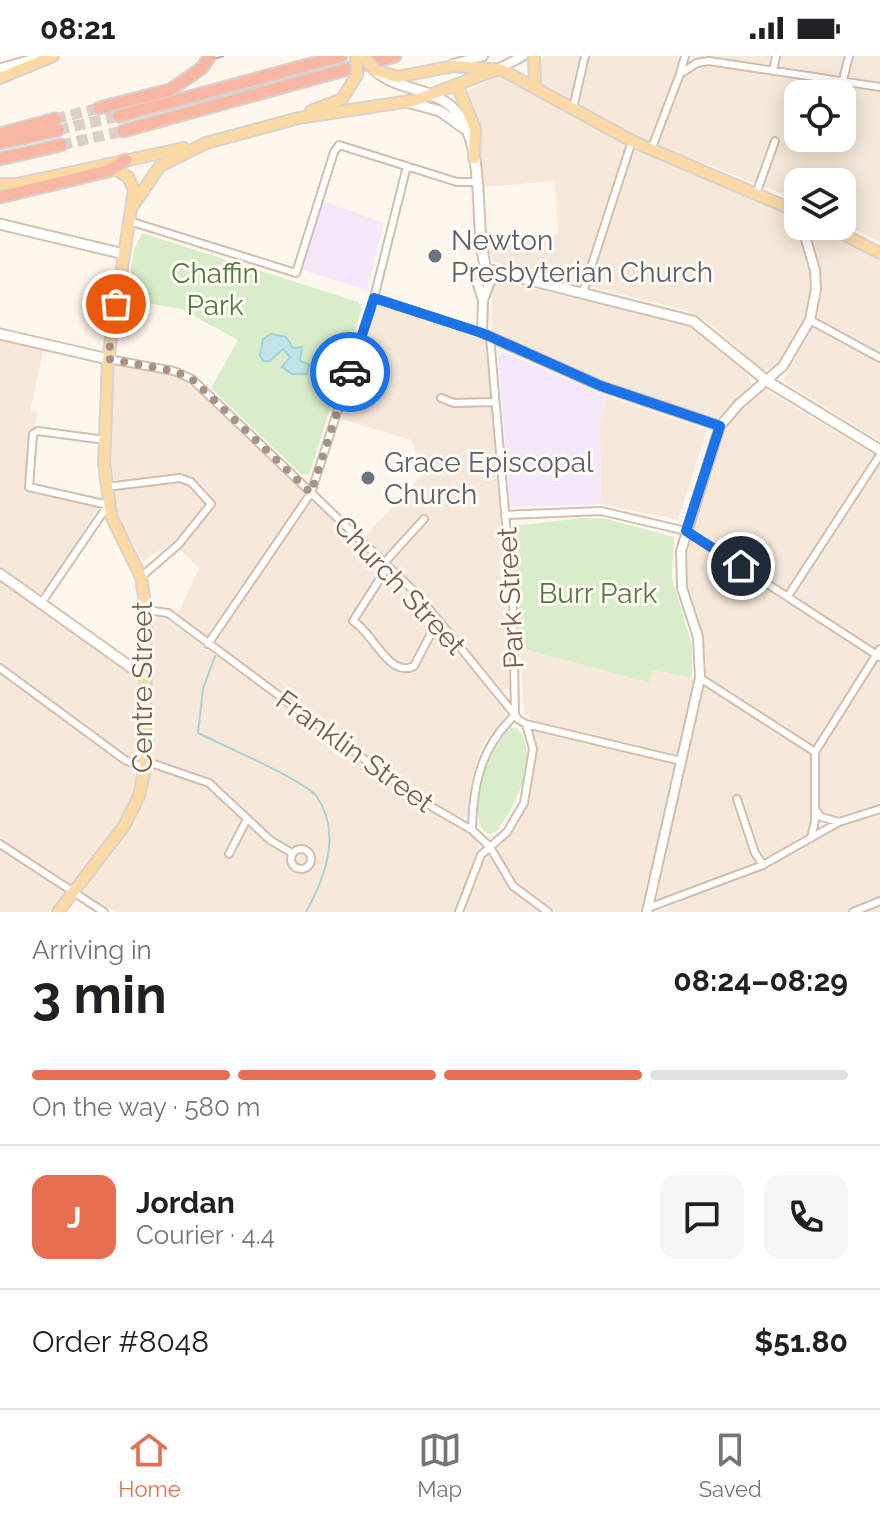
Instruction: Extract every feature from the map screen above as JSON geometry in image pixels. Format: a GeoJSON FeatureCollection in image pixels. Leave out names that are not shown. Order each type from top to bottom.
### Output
{"type":"FeatureCollection","features":[{"type":"Feature","properties":{"kind":"highway"},"geometry":{"type":"LineString","coordinates":[[99,108],[170,90],[202,68],[210,56]]}},
{"type":"Feature","properties":{"kind":"highway"},"geometry":{"type":"LineString","coordinates":[[119,116],[341,56]]}},
{"type":"Feature","properties":{"kind":"highway"},"geometry":{"type":"LineString","coordinates":[[123,131],[395,56]]}},
{"type":"Feature","properties":{"kind":"highway"},"geometry":{"type":"LineString","coordinates":[[0,134],[56,124],[0,143]]}},
{"type":"Feature","properties":{"kind":"highway"},"geometry":{"type":"LineString","coordinates":[[0,159],[61,145]]}},
{"type":"Feature","properties":{"kind":"highway"},"geometry":{"type":"LineString","coordinates":[[0,197],[126,160]]}},
{"type":"Feature","properties":{"kind":"main road"},"geometry":{"type":"LineString","coordinates":[[0,69],[26,58],[45,56]]}},
{"type":"Feature","properties":{"kind":"main road"},"geometry":{"type":"LineString","coordinates":[[0,78],[53,56]]}},
{"type":"Feature","properties":{"kind":"main road","name":"Centre Street"},"geometry":{"type":"LineString","coordinates":[[283,122],[342,99],[357,75],[356,56]]}},
{"type":"Feature","properties":{"kind":"main road"},"geometry":{"type":"LineString","coordinates":[[363,56],[375,70],[397,77],[436,68],[469,65],[498,69],[632,141],[784,206]]}},
{"type":"Feature","properties":{"kind":"main road"},"geometry":{"type":"LineString","coordinates":[[534,56],[535,87]]}},
{"type":"Feature","properties":{"kind":"main road","name":"Centre Street"},"geometry":{"type":"LineString","coordinates":[[58,912],[124,826],[139,796],[145,765],[146,610],[141,577],[108,505],[106,487],[108,359],[133,206],[160,166],[206,143],[283,122],[433,95],[498,69]]}},
{"type":"Feature","properties":{"kind":"main road","name":"Park Street"},"geometry":{"type":"LineString","coordinates":[[375,70],[390,80],[433,95],[457,112],[470,134],[486,269]]}},
{"type":"Feature","properties":{"kind":"main road"},"geometry":{"type":"LineString","coordinates":[[458,87],[475,129],[474,158]]}},
{"type":"Feature","properties":{"kind":"main road"},"geometry":{"type":"LineString","coordinates":[[405,102],[443,112],[470,134]]}},
{"type":"Feature","properties":{"kind":"main road"},"geometry":{"type":"LineString","coordinates":[[126,160],[206,143]]}},
{"type":"Feature","properties":{"kind":"main road"},"geometry":{"type":"LineString","coordinates":[[0,184],[17,184],[110,166],[131,180],[133,206]]}},
{"type":"Feature","properties":{"kind":"main road"},"geometry":{"type":"LineString","coordinates":[[0,224],[124,254]]}},
{"type":"Feature","properties":{"kind":"main road"},"geometry":{"type":"LineString","coordinates":[[854,240],[880,253]]}},
{"type":"Feature","properties":{"kind":"main road"},"geometry":{"type":"LineString","coordinates":[[486,269],[693,321],[767,381],[880,452]]}},
{"type":"Feature","properties":{"kind":"main road","name":"Church Street"},"geometry":{"type":"LineString","coordinates":[[0,334],[108,359]]}},
{"type":"Feature","properties":{"kind":"main road"},"geometry":{"type":"LineString","coordinates":[[0,574],[146,678]]}},
{"type":"Feature","properties":{"kind":"street"},"geometry":{"type":"LineString","coordinates":[[436,68],[483,56]]}},
{"type":"Feature","properties":{"kind":"street"},"geometry":{"type":"LineString","coordinates":[[498,69],[523,56]]}},
{"type":"Feature","properties":{"kind":"street"},"geometry":{"type":"LineString","coordinates":[[573,108],[585,56]]}},
{"type":"Feature","properties":{"kind":"street"},"geometry":{"type":"LineString","coordinates":[[651,150],[685,56]]}},
{"type":"Feature","properties":{"kind":"street"},"geometry":{"type":"LineString","coordinates":[[773,71],[776,56]]}},
{"type":"Feature","properties":{"kind":"street"},"geometry":{"type":"LineString","coordinates":[[680,74],[705,58],[843,80],[849,56]]}},
{"type":"Feature","properties":{"kind":"street"},"geometry":{"type":"LineString","coordinates":[[856,82],[880,87]]}},
{"type":"Feature","properties":{"kind":"street"},"geometry":{"type":"LineString","coordinates":[[583,292],[632,141]]}},
{"type":"Feature","properties":{"kind":"street"},"geometry":{"type":"LineString","coordinates":[[756,194],[775,141]]}},
{"type":"Feature","properties":{"kind":"street"},"geometry":{"type":"LineString","coordinates":[[129,221],[296,273],[337,147],[457,182],[475,182]]}},
{"type":"Feature","properties":{"kind":"street"},"geometry":{"type":"LineString","coordinates":[[208,644],[311,493],[374,298],[407,166]]}},
{"type":"Feature","properties":{"kind":"street"},"geometry":{"type":"LineString","coordinates":[[647,910],[700,678],[698,637],[679,569],[686,531],[720,426],[739,404],[783,366],[810,320],[816,289],[806,240]]}},
{"type":"Feature","properties":{"kind":"street","name":"Park Street"},"geometry":{"type":"LineString","coordinates":[[486,269],[490,282],[483,300],[486,334],[493,354],[513,610],[515,715]]}},
{"type":"Feature","properties":{"kind":"street"},"geometry":{"type":"LineString","coordinates":[[374,298],[486,334],[611,390],[720,426]]}},
{"type":"Feature","properties":{"kind":"street"},"geometry":{"type":"LineString","coordinates":[[810,320],[880,358]]}},
{"type":"Feature","properties":{"kind":"street"},"geometry":{"type":"LineString","coordinates":[[493,354],[509,345]]}},
{"type":"Feature","properties":{"kind":"street","name":"Church Street"},"geometry":{"type":"LineString","coordinates":[[108,359],[174,371],[192,379],[386,564],[526,724],[681,761]]}},
{"type":"Feature","properties":{"kind":"street"},"geometry":{"type":"LineString","coordinates":[[441,398],[454,403],[495,402]]}},
{"type":"Feature","properties":{"kind":"street"},"geometry":{"type":"LineString","coordinates":[[42,602],[108,505],[33,491],[28,481],[34,431],[105,440]]}},
{"type":"Feature","properties":{"kind":"street"},"geometry":{"type":"LineString","coordinates":[[788,596],[880,452]]}},
{"type":"Feature","properties":{"kind":"street"},"geometry":{"type":"LineString","coordinates":[[106,487],[180,478],[191,482],[211,504],[179,544],[141,577]]}},
{"type":"Feature","properties":{"kind":"street"},"geometry":{"type":"LineString","coordinates":[[505,515],[601,511],[686,531],[879,654],[815,752],[815,808],[810,839]]}},
{"type":"Feature","properties":{"kind":"street"},"geometry":{"type":"LineString","coordinates":[[424,519],[386,564],[353,621],[369,632],[384,657],[400,668],[414,666],[438,620]]}},
{"type":"Feature","properties":{"kind":"street","name":"Franklin Street"},"geometry":{"type":"LineString","coordinates":[[146,610],[168,613],[415,797],[472,830],[490,847],[506,878],[537,909],[548,912]]}},
{"type":"Feature","properties":{"kind":"street"},"geometry":{"type":"LineString","coordinates":[[0,679],[3,670],[125,760],[209,783],[223,792],[247,819],[292,853]]}},
{"type":"Feature","properties":{"kind":"street"},"geometry":{"type":"LineString","coordinates":[[700,678],[815,752]]}},
{"type":"Feature","properties":{"kind":"street"},"geometry":{"type":"LineString","coordinates":[[472,830],[474,795],[484,755],[496,732],[515,715]]}},
{"type":"Feature","properties":{"kind":"street"},"geometry":{"type":"LineString","coordinates":[[459,912],[481,855],[507,832],[524,803],[533,749],[526,724]]}},
{"type":"Feature","properties":{"kind":"street"},"geometry":{"type":"LineString","coordinates":[[737,799],[755,853],[763,865]]}},
{"type":"Feature","properties":{"kind":"street"},"geometry":{"type":"LineString","coordinates":[[815,808],[821,817],[839,822]]}},
{"type":"Feature","properties":{"kind":"street"},"geometry":{"type":"LineString","coordinates":[[647,910],[763,865],[839,822],[880,809]]}},
{"type":"Feature","properties":{"kind":"street"},"geometry":{"type":"LineString","coordinates":[[229,854],[247,819]]}},
{"type":"Feature","properties":{"kind":"street"},"geometry":{"type":"LineString","coordinates":[[0,844],[104,912]]}},
{"type":"Feature","properties":{"kind":"street"},"geometry":{"type":"LineString","coordinates":[[853,912],[880,901]]}},
{"type":"Feature","properties":{"kind":"shaded area"},"geometry":{"type":"Polygon","coordinates":[[[544,56],[880,56],[880,242],[856,230],[856,168],[784,168],[784,195],[640,138],[542,84],[537,78],[538,64],[544,56]]]}},
{"type":"Feature","properties":{"kind":"shaded area"},"geometry":{"type":"Polygon","coordinates":[[[499,75],[641,151],[784,211],[784,240],[801,240],[810,269],[812,288],[809,310],[775,368],[763,370],[704,319],[688,311],[493,262],[488,252],[487,238],[558,234],[555,181],[483,187],[475,123],[464,93],[499,75]]]}},
{"type":"Feature","properties":{"kind":"shaded area"},"geometry":{"type":"Polygon","coordinates":[[[323,201],[384,223],[367,290],[302,270],[323,201]]]}},
{"type":"Feature","properties":{"kind":"shaded area"},"geometry":{"type":"Polygon","coordinates":[[[812,240],[843,240],[880,259],[880,441],[783,381],[811,331],[821,297],[820,273],[812,240]]]}},
{"type":"Feature","properties":{"kind":"shaded area"},"geometry":{"type":"Polygon","coordinates":[[[496,280],[684,324],[701,333],[748,374],[751,385],[717,418],[617,388],[492,333],[492,285],[496,280]]]}},
{"type":"Feature","properties":{"kind":"shaded area"},"geometry":{"type":"Polygon","coordinates":[[[381,306],[486,341],[507,604],[510,689],[501,690],[495,685],[423,593],[364,537],[425,472],[411,440],[338,418],[376,308],[381,306]]]}},
{"type":"Feature","properties":{"kind":"shaded area"},"geometry":{"type":"Polygon","coordinates":[[[0,337],[44,348],[30,411],[37,413],[24,491],[98,508],[45,592],[38,594],[0,570],[0,337]]]}},
{"type":"Feature","properties":{"kind":"shaded area"},"geometry":{"type":"Polygon","coordinates":[[[504,352],[606,396],[600,425],[601,504],[510,507],[498,357],[504,352]]]}},
{"type":"Feature","properties":{"kind":"shaded area"},"geometry":{"type":"Polygon","coordinates":[[[116,366],[180,377],[197,388],[397,579],[504,706],[506,715],[483,744],[473,773],[468,815],[464,818],[443,809],[402,782],[177,616],[199,568],[173,543],[143,561],[115,513],[110,472],[112,404],[114,371],[116,366]]]}},
{"type":"Feature","properties":{"kind":"shaded area"},"geometry":{"type":"Polygon","coordinates":[[[764,389],[880,458],[880,805],[833,818],[819,810],[812,810],[808,835],[798,843],[663,901],[657,898],[706,661],[703,641],[687,596],[683,570],[687,547],[721,433],[729,417],[748,398],[764,389]]]}},
{"type":"Feature","properties":{"kind":"shaded area"},"geometry":{"type":"Polygon","coordinates":[[[606,396],[707,430],[678,520],[601,504],[600,425],[606,396]]]}},
{"type":"Feature","properties":{"kind":"shaded area"},"geometry":{"type":"Polygon","coordinates":[[[0,577],[139,679],[140,782],[134,799],[122,822],[52,912],[0,912],[0,577]]]}},
{"type":"Feature","properties":{"kind":"shaded area"},"geometry":{"type":"Polygon","coordinates":[[[161,615],[416,802],[475,836],[479,842],[479,853],[456,912],[115,912],[85,894],[84,887],[131,827],[144,801],[150,773],[152,621],[161,615]]]}},
{"type":"Feature","properties":{"kind":"shaded area"},"geometry":{"type":"Polygon","coordinates":[[[520,648],[648,683],[652,670],[695,679],[642,912],[462,912],[481,864],[504,842],[520,818],[531,791],[536,751],[530,717],[524,713],[520,648]]]}},
{"type":"Feature","properties":{"kind":"shaded area"},"geometry":{"type":"Polygon","coordinates":[[[880,812],[880,912],[656,912],[784,858],[853,818],[880,812]]]}},
{"type":"Feature","properties":{"kind":"green space","name":"Chaffin Park"},"geometry":{"type":"Polygon","coordinates":[[[142,233],[358,302],[362,308],[309,475],[301,474],[211,388],[238,340],[181,309],[126,299],[134,250],[142,233]]]}},
{"type":"Feature","properties":{"kind":"green space","name":"Burr Park"},"geometry":{"type":"Polygon","coordinates":[[[583,518],[607,519],[674,537],[672,578],[692,646],[692,678],[652,670],[649,683],[520,648],[512,526],[583,518]]]}},
{"type":"Feature","properties":{"kind":"green space"},"geometry":{"type":"Polygon","coordinates":[[[510,728],[517,728],[524,740],[527,753],[523,782],[496,832],[488,834],[481,825],[478,812],[482,781],[495,749],[510,728]]]}},
{"type":"Feature","properties":{"kind":"water"},"geometry":{"type":"Polygon","coordinates":[[[271,334],[286,337],[293,348],[302,347],[300,361],[309,364],[307,374],[292,374],[282,367],[290,357],[283,349],[270,361],[263,361],[260,355],[263,339],[271,334]]]}},
{"type":"Feature","properties":{"kind":"waterway"},"geometry":{"type":"LineString","coordinates":[[215,656],[203,689],[198,733],[310,790],[324,811],[330,840],[328,855],[319,885],[306,912]]}},
{"type":"Feature","properties":{"kind":"tunnel"},"geometry":{"type":"LineString","coordinates":[[55,119],[99,108]]}},
{"type":"Feature","properties":{"kind":"tunnel"},"geometry":{"type":"LineString","coordinates":[[58,130],[119,116]]}},
{"type":"Feature","properties":{"kind":"tunnel"},"geometry":{"type":"LineString","coordinates":[[61,145],[123,131]]}},
{"type":"Feature","properties":{"kind":"railway"},"geometry":{"type":"LineString","coordinates":[[196,64],[224,56]]}},
{"type":"Feature","properties":{"kind":"way so far"},"geometry":{"type":"LineString","coordinates":[[116,304],[108,359],[174,371],[192,379],[311,493],[350,372]]}},
{"type":"Feature","properties":{"kind":"place","name":"Newton Presbyterian Church"},"geometry":{"type":"Point","coordinates":[435,256]}},
{"type":"Feature","properties":{"kind":"place","name":"Grace Episcopal Church"},"geometry":{"type":"Point","coordinates":[368,478]}},
{"type":"Feature","properties":{"kind":"route"},"geometry":{"type":"LineString","coordinates":[[350,372],[374,298],[466,327],[601,386],[720,426],[686,531],[741,566]]}}]}
